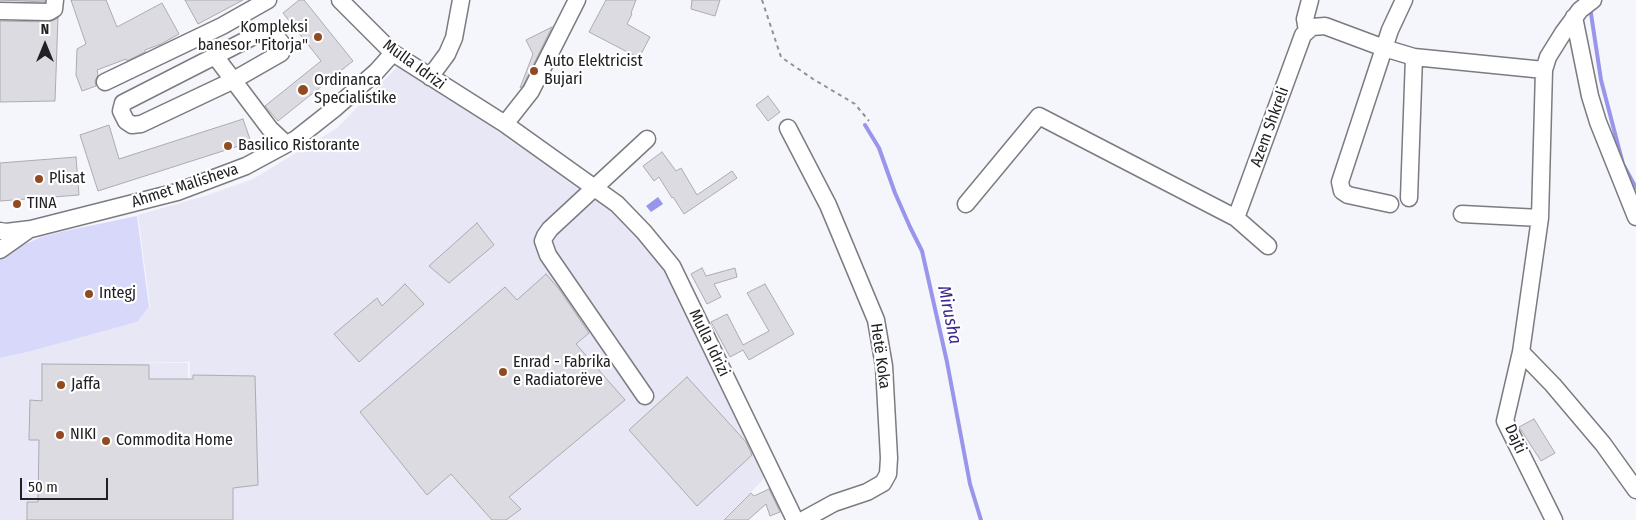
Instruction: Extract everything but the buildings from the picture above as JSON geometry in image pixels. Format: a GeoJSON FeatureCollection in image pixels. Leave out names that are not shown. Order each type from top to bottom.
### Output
{"type":"FeatureCollection","features":[{"type":"Feature","properties":{"kind":"street"},"geometry":{"type":"LineString","coordinates":[[0,11],[48,12],[54,9],[55,0]]}},
{"type":"Feature","properties":{"kind":"street"},"geometry":{"type":"LineString","coordinates":[[105,82],[222,26],[268,0]]}},
{"type":"Feature","properties":{"kind":"street","name":"Mulla Idrizi"},"geometry":{"type":"LineString","coordinates":[[340,0],[393,53],[506,124],[616,204],[644,232],[672,266],[795,520]]}},
{"type":"Feature","properties":{"kind":"street"},"geometry":{"type":"LineString","coordinates":[[430,77],[447,54],[454,38],[461,0]]}},
{"type":"Feature","properties":{"kind":"street"},"geometry":{"type":"LineString","coordinates":[[506,124],[531,91],[578,0]]}},
{"type":"Feature","properties":{"kind":"street"},"geometry":{"type":"LineString","coordinates":[[1310,0],[1305,19],[1307,31],[1312,27],[1325,26],[1414,57],[1544,70],[1548,57],[1582,9]]}},
{"type":"Feature","properties":{"kind":"street"},"geometry":{"type":"LineString","coordinates":[[1390,204],[1348,195],[1342,191],[1340,182],[1390,30],[1404,0]]}},
{"type":"Feature","properties":{"kind":"street"},"geometry":{"type":"LineString","coordinates":[[1582,9],[1590,96],[1598,122],[1636,217]]}},
{"type":"Feature","properties":{"kind":"street","name":"Azem Shkreli"},"geometry":{"type":"LineString","coordinates":[[1236,218],[1303,35],[1307,31]]}},
{"type":"Feature","properties":{"kind":"street"},"geometry":{"type":"LineString","coordinates":[[262,32],[271,32],[275,35],[282,44],[281,52],[232,81],[141,124],[132,125],[126,121],[121,111],[123,103],[262,32]]}},
{"type":"Feature","properties":{"kind":"street","name":"Ahmet Malisheva"},"geometry":{"type":"LineString","coordinates":[[0,231],[31,229],[177,192],[246,166],[296,138],[334,109],[376,72],[393,53]]}},
{"type":"Feature","properties":{"kind":"street"},"geometry":{"type":"LineString","coordinates":[[214,56],[270,129],[286,144]]}},
{"type":"Feature","properties":{"kind":"street"},"geometry":{"type":"LineString","coordinates":[[1409,198],[1414,57]]}},
{"type":"Feature","properties":{"kind":"street","name":"Dajti"},"geometry":{"type":"LineString","coordinates":[[1544,70],[1540,218],[1521,352],[1505,421],[1554,520]]}},
{"type":"Feature","properties":{"kind":"street"},"geometry":{"type":"LineString","coordinates":[[966,204],[1039,116],[1236,218],[1268,246]]}},
{"type":"Feature","properties":{"kind":"street","name":"Hetë Koka"},"geometry":{"type":"LineString","coordinates":[[788,128],[811,170],[840,232],[876,320],[884,366],[888,458],[888,474],[883,482],[867,492],[834,503],[803,520]]}},
{"type":"Feature","properties":{"kind":"street"},"geometry":{"type":"LineString","coordinates":[[645,396],[550,260],[544,246],[545,236],[550,229],[647,139]]}},
{"type":"Feature","properties":{"kind":"street"},"geometry":{"type":"LineString","coordinates":[[1462,214],[1540,218]]}},
{"type":"Feature","properties":{"kind":"street","name":"Ahmet Malisheva"},"geometry":{"type":"LineString","coordinates":[[0,250],[31,229]]}},
{"type":"Feature","properties":{"kind":"street"},"geometry":{"type":"LineString","coordinates":[[1521,352],[1553,385],[1603,444],[1636,490]]}},
{"type":"Feature","properties":{"kind":"path"},"geometry":{"type":"LineString","coordinates":[[762,0],[781,57],[855,104],[869,121]]}},
{"type":"Feature","properties":{"kind":"shaded area"},"geometry":{"type":"Polygon","coordinates":[[[401,63],[594,189],[672,266],[769,466],[762,481],[723,520],[0,520],[0,358],[137,322],[150,306],[138,215],[205,196],[253,179],[337,128],[401,63]],[[117,362],[188,363],[187,472],[190,362],[117,362]]]}},
{"type":"Feature","properties":{"kind":"shaded area"},"geometry":{"type":"Polygon","coordinates":[[[658,197],[663,204],[651,212],[646,206],[658,197]]]}},
{"type":"Feature","properties":{"kind":"shaded area"},"geometry":{"type":"Polygon","coordinates":[[[137,216],[149,307],[137,322],[0,358],[0,259],[10,251],[41,237],[137,216]]]}},
{"type":"Feature","properties":{"kind":"waterway"},"geometry":{"type":"LineString","coordinates":[[1590,7],[1601,80],[1623,164],[1636,188]]}},
{"type":"Feature","properties":{"kind":"waterway","name":"Mirusha"},"geometry":{"type":"LineString","coordinates":[[865,125],[879,148],[895,193],[922,251],[947,362],[970,484],[981,520]]}},
{"type":"Feature","properties":{"kind":"place","name":"Kompleksi banesor \"Fitorja\""},"geometry":{"type":"Point","coordinates":[318,37]}},
{"type":"Feature","properties":{"kind":"place","name":"Auto Elektricist Bujari"},"geometry":{"type":"Point","coordinates":[534,71]}},
{"type":"Feature","properties":{"kind":"place","name":"Ordinanca Specialistike"},"geometry":{"type":"Point","coordinates":[303,90]}},
{"type":"Feature","properties":{"kind":"place","name":"Basilico Ristorante"},"geometry":{"type":"Point","coordinates":[228,146]}},
{"type":"Feature","properties":{"kind":"place","name":"Plisat"},"geometry":{"type":"Point","coordinates":[39,179]}},
{"type":"Feature","properties":{"kind":"place","name":"TINA"},"geometry":{"type":"Point","coordinates":[17,204]}},
{"type":"Feature","properties":{"kind":"place","name":"Integj"},"geometry":{"type":"Point","coordinates":[89,294]}},
{"type":"Feature","properties":{"kind":"place","name":"Enrad - Fabrika e Radiatorëve"},"geometry":{"type":"Point","coordinates":[503,372]}},
{"type":"Feature","properties":{"kind":"place","name":"Jaffa"},"geometry":{"type":"Point","coordinates":[61,385]}},
{"type":"Feature","properties":{"kind":"place","name":"NIKI"},"geometry":{"type":"Point","coordinates":[60,435]}},
{"type":"Feature","properties":{"kind":"place","name":"Commodita Home"},"geometry":{"type":"Point","coordinates":[106,441]}}]}
